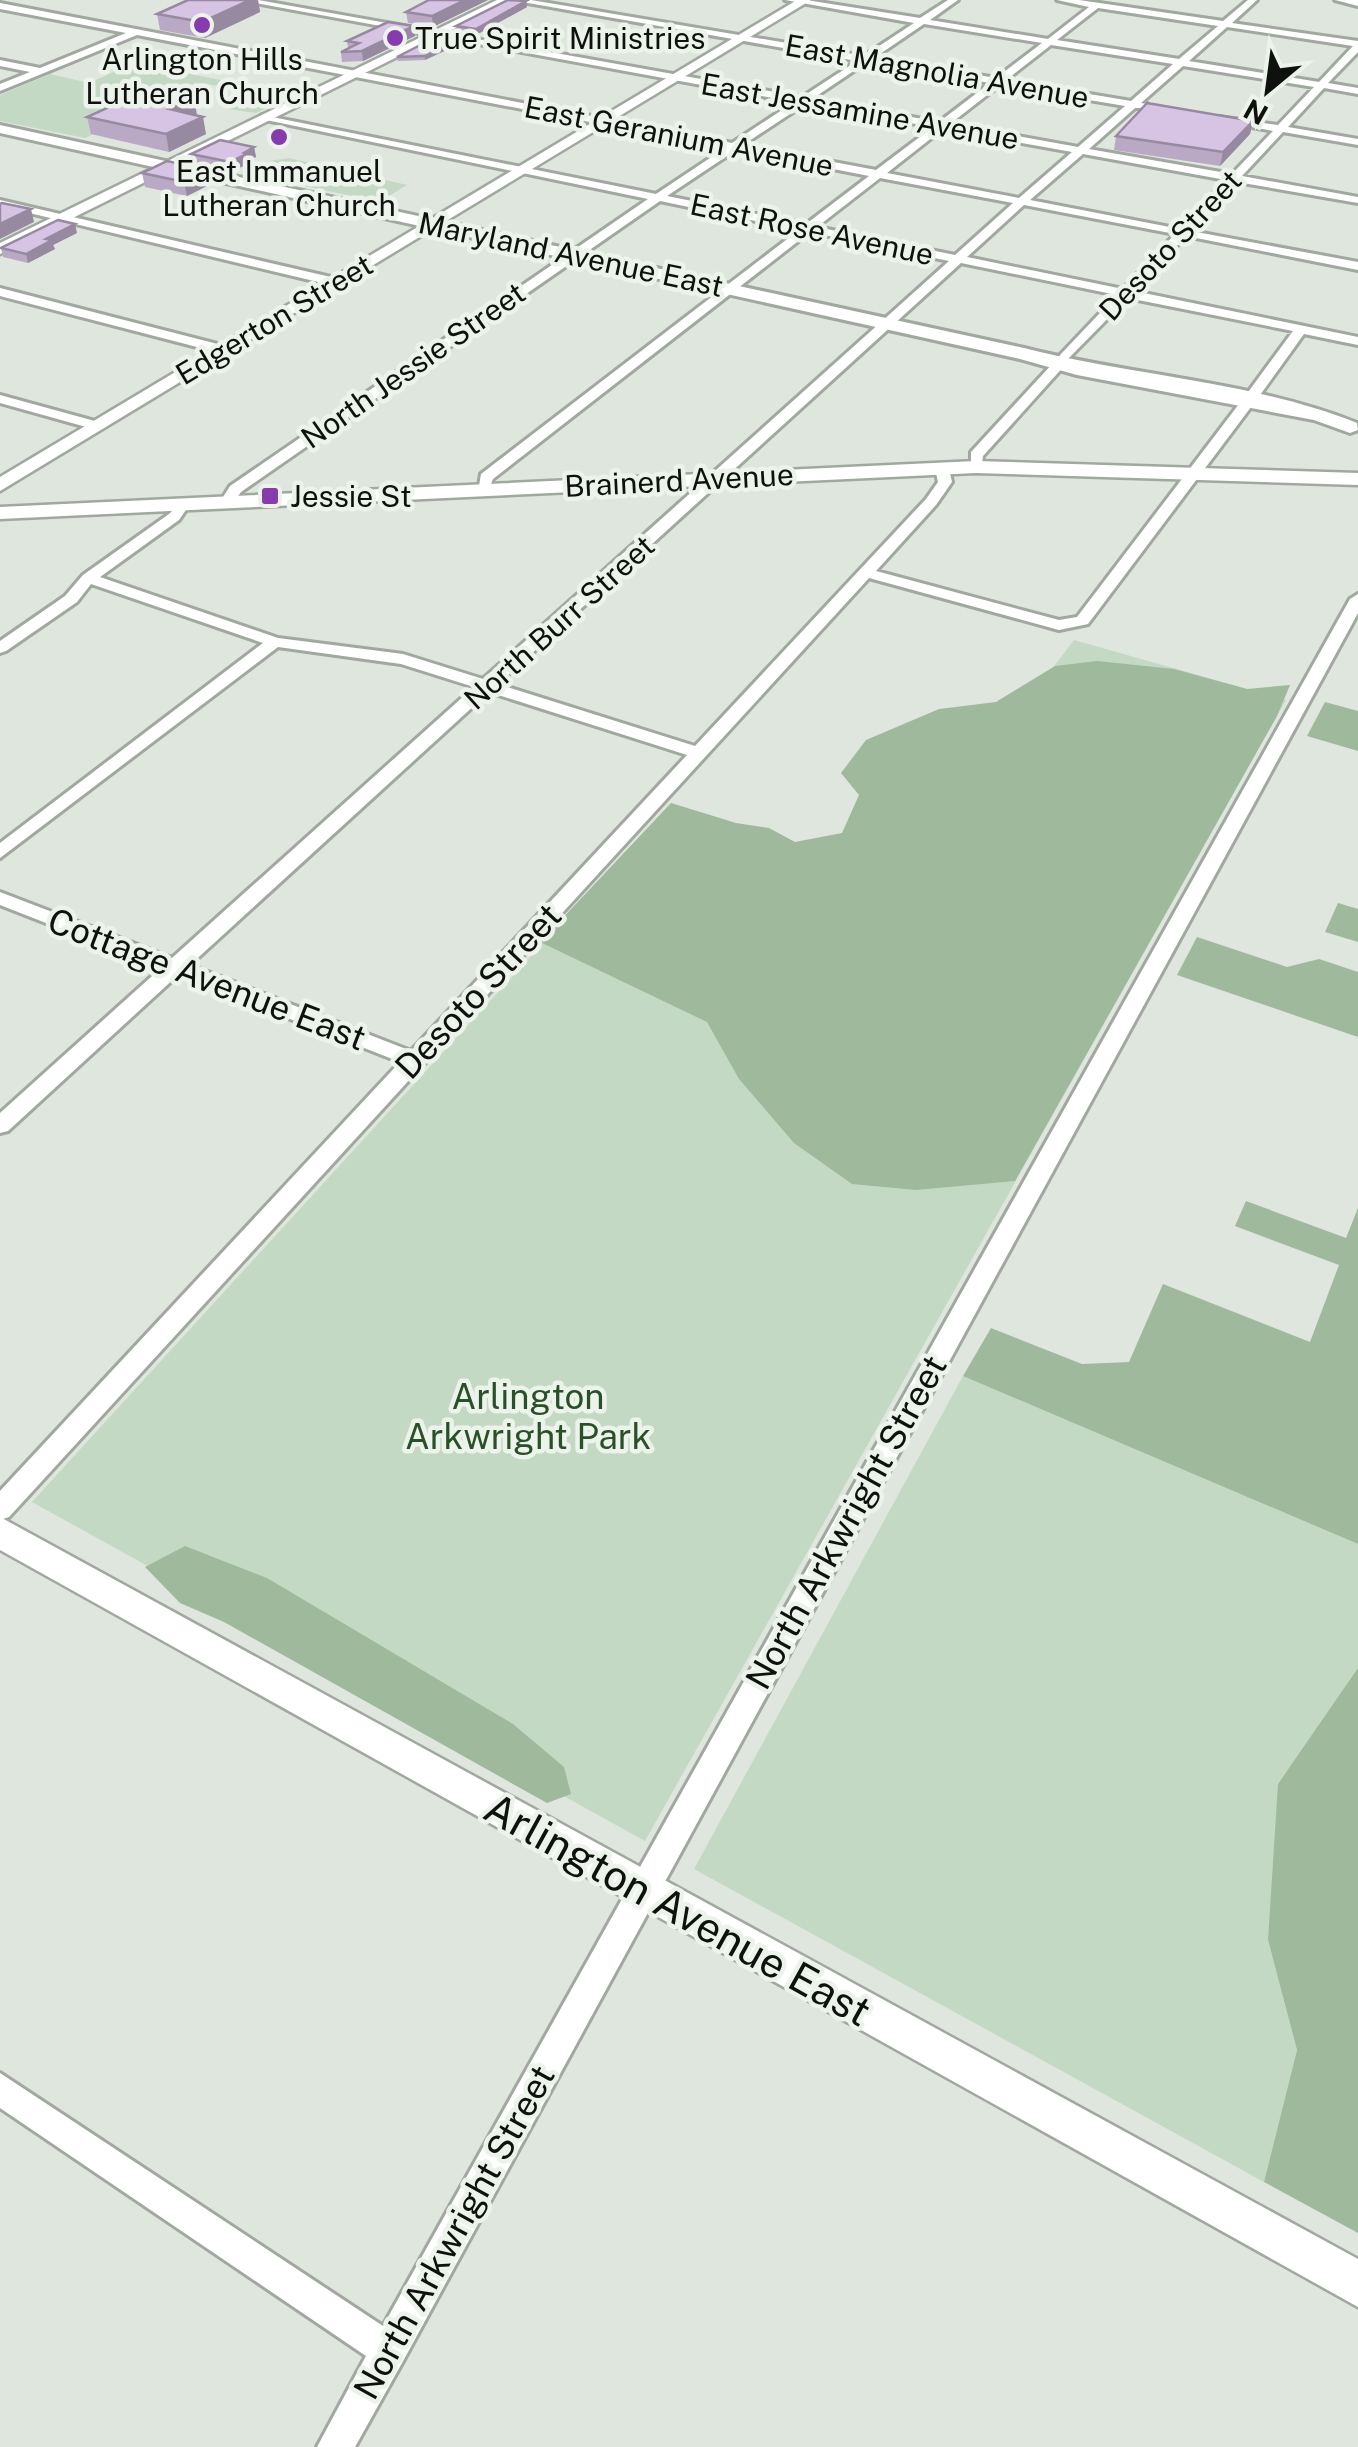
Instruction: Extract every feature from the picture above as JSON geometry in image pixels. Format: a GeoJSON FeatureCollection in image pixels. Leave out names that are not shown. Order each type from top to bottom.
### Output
{"type":"FeatureCollection","features":[{"type":"Feature","properties":{"kind":"main road","name":"Maryland Avenue East"},"geometry":{"type":"LineString","coordinates":[[0,129],[1247,403],[1312,424],[1354,428]]}},
{"type":"Feature","properties":{"kind":"street"},"geometry":{"type":"LineString","coordinates":[[1,7],[20,0]]}},
{"type":"Feature","properties":{"kind":"street","name":"East Jessamine Avenue"},"geometry":{"type":"LineString","coordinates":[[244,0],[1358,200]]}},
{"type":"Feature","properties":{"kind":"street"},"geometry":{"type":"LineString","coordinates":[[0,250],[506,0]]}},
{"type":"Feature","properties":{"kind":"street","name":"East Magnolia Avenue"},"geometry":{"type":"LineString","coordinates":[[515,0],[1163,109]]}},
{"type":"Feature","properties":{"kind":"street","name":"North Jessie Street"},"geometry":{"type":"LineString","coordinates":[[227,502],[236,488],[572,254],[954,0]]}},
{"type":"Feature","properties":{"kind":"street"},"geometry":{"type":"LineString","coordinates":[[1061,0],[1358,45]]}},
{"type":"Feature","properties":{"kind":"street","name":"North Burr Street"},"geometry":{"type":"LineString","coordinates":[[0,1126],[1021,202],[1253,0]]}},
{"type":"Feature","properties":{"kind":"street"},"geometry":{"type":"LineString","coordinates":[[1338,0],[1358,3]]}},
{"type":"Feature","properties":{"kind":"street"},"geometry":{"type":"LineString","coordinates":[[799,1],[1358,91]]}},
{"type":"Feature","properties":{"kind":"street","name":"Edgerton Street"},"geometry":{"type":"LineString","coordinates":[[0,486],[799,1]]}},
{"type":"Feature","properties":{"kind":"street"},"geometry":{"type":"LineString","coordinates":[[483,489],[486,477],[1097,5]]}},
{"type":"Feature","properties":{"kind":"street","name":"East Geranium Avenue"},"geometry":{"type":"LineString","coordinates":[[1,7],[1358,266]]}},
{"type":"Feature","properties":{"kind":"street"},"geometry":{"type":"LineString","coordinates":[[0,88],[160,22]]}},
{"type":"Feature","properties":{"kind":"street","name":"Desoto Street"},"geometry":{"type":"LineString","coordinates":[[976,468],[976,455],[1358,45]]}},
{"type":"Feature","properties":{"kind":"street"},"geometry":{"type":"LineString","coordinates":[[0,63],[40,71]]}},
{"type":"Feature","properties":{"kind":"street"},"geometry":{"type":"LineString","coordinates":[[1202,116],[1358,142]]}},
{"type":"Feature","properties":{"kind":"street","name":"East Rose Avenue"},"geometry":{"type":"LineString","coordinates":[[266,117],[1358,341]]}},
{"type":"Feature","properties":{"kind":"street"},"geometry":{"type":"LineString","coordinates":[[0,203],[335,282]]}},
{"type":"Feature","properties":{"kind":"street"},"geometry":{"type":"LineString","coordinates":[[0,292],[224,350]]}},
{"type":"Feature","properties":{"kind":"street"},"geometry":{"type":"LineString","coordinates":[[866,574],[1059,626],[1082,621],[1301,329]]}},
{"type":"Feature","properties":{"kind":"street"},"geometry":{"type":"LineString","coordinates":[[0,399],[97,426]]}},
{"type":"Feature","properties":{"kind":"street","name":"Desoto Street"},"geometry":{"type":"LineString","coordinates":[[0,1509],[866,574],[941,491],[945,482],[942,468]]}},
{"type":"Feature","properties":{"kind":"street","name":"Brainerd Avenue"},"geometry":{"type":"LineString","coordinates":[[0,513],[942,468],[1358,478]]}},
{"type":"Feature","properties":{"kind":"street"},"geometry":{"type":"LineString","coordinates":[[0,648],[71,599],[88,578],[174,517],[183,504]]}},
{"type":"Feature","properties":{"kind":"street"},"geometry":{"type":"LineString","coordinates":[[88,578],[275,642],[404,659],[698,752]]}},
{"type":"Feature","properties":{"kind":"street","name":"North Arkwright Street"},"geometry":{"type":"LineString","coordinates":[[336,2447],[1358,599]]}},
{"type":"Feature","properties":{"kind":"street"},"geometry":{"type":"LineString","coordinates":[[0,852],[275,642]]}},
{"type":"Feature","properties":{"kind":"street","name":"Cottage Avenue East"},"geometry":{"type":"LineString","coordinates":[[0,898],[414,1060]]}},
{"type":"Feature","properties":{"kind":"street","name":"Arlington Avenue East"},"geometry":{"type":"LineString","coordinates":[[0,1532],[1358,2284]]}},
{"type":"Feature","properties":{"kind":"street"},"geometry":{"type":"LineString","coordinates":[[0,2089],[390,2351]]}},
{"type":"Feature","properties":{"kind":"green space"},"geometry":{"type":"Polygon","coordinates":[[[134,63],[296,95],[256,113],[228,109],[258,93],[201,83],[85,138],[0,121],[0,95],[50,74],[89,83],[134,63]]]}},
{"type":"Feature","properties":{"kind":"green space"},"geometry":{"type":"Polygon","coordinates":[[[289,158],[407,185],[379,202],[245,173],[270,161],[289,158]]]}},
{"type":"Feature","properties":{"kind":"green space","name":"Arlington Arkwright Park"},"geometry":{"type":"Polygon","coordinates":[[[1074,640],[1286,700],[645,1841],[32,1502],[671,803],[801,848],[900,869],[1074,640]]]}},
{"type":"Feature","properties":{"kind":"green space"},"geometry":{"type":"Polygon","coordinates":[[[1097,661],[1174,669],[1247,689],[1290,685],[1277,716],[1015,1181],[916,1190],[852,1184],[794,1143],[739,1079],[707,1022],[540,942],[671,803],[736,823],[769,828],[795,842],[842,833],[859,795],[841,773],[866,740],[939,709],[996,702],[1055,666],[1097,661]]]}},
{"type":"Feature","properties":{"kind":"green space"},"geometry":{"type":"Polygon","coordinates":[[[1325,702],[1358,711],[1358,751],[1307,736],[1325,702]]]}},
{"type":"Feature","properties":{"kind":"green space"},"geometry":{"type":"Polygon","coordinates":[[[1338,903],[1358,909],[1358,942],[1325,932],[1338,903]]]}},
{"type":"Feature","properties":{"kind":"green space"},"geometry":{"type":"Polygon","coordinates":[[[1197,937],[1287,967],[1319,959],[1358,972],[1358,1037],[1177,975],[1197,937]]]}},
{"type":"Feature","properties":{"kind":"green space"},"geometry":{"type":"Polygon","coordinates":[[[1246,1201],[1346,1238],[1358,1208],[1358,1544],[963,1376],[991,1328],[1082,1364],[1129,1362],[1163,1284],[1310,1342],[1339,1265],[1235,1226],[1246,1201]]]}},
{"type":"Feature","properties":{"kind":"green space"},"geometry":{"type":"Polygon","coordinates":[[[963,1376],[1358,1544],[1358,1668],[1335,1707],[1268,1940],[1297,2050],[1264,2182],[694,1869],[963,1376]]]}},
{"type":"Feature","properties":{"kind":"green space"},"geometry":{"type":"Polygon","coordinates":[[[185,1546],[267,1578],[513,1724],[564,1767],[571,1794],[547,1803],[224,1622],[180,1603],[145,1567],[185,1546]]]}},
{"type":"Feature","properties":{"kind":"green space"},"geometry":{"type":"Polygon","coordinates":[[[1358,1668],[1358,2233],[1264,2182],[1297,2050],[1268,1940],[1278,1784],[1358,1668]]]}},
{"type":"Feature","properties":{"kind":"building"},"geometry":{"type":"Polygon","coordinates":[[[188,0],[250,0],[202,22],[157,14],[188,0]]]}},
{"type":"Feature","properties":{"kind":"building"},"geometry":{"type":"Polygon","coordinates":[[[429,0],[465,0],[432,16],[406,12],[429,0]]]}},
{"type":"Feature","properties":{"kind":"building"},"geometry":{"type":"Polygon","coordinates":[[[508,0],[526,1],[476,29],[456,26],[508,0]]]}},
{"type":"Feature","properties":{"kind":"building"},"geometry":{"type":"Polygon","coordinates":[[[388,22],[414,26],[362,51],[341,52],[359,43],[347,41],[388,22]]]}},
{"type":"Feature","properties":{"kind":"building"},"geometry":{"type":"Polygon","coordinates":[[[438,36],[458,40],[425,56],[397,57],[438,36]]]}},
{"type":"Feature","properties":{"kind":"building"},"geometry":{"type":"Polygon","coordinates":[[[167,92],[194,98],[169,109],[203,117],[166,134],[87,117],[120,102],[137,106],[167,92]]]}},
{"type":"Feature","properties":{"kind":"building"},"geometry":{"type":"Polygon","coordinates":[[[1147,103],[1253,121],[1223,152],[1116,136],[1147,103]]]}},
{"type":"Feature","properties":{"kind":"building"},"geometry":{"type":"Polygon","coordinates":[[[220,140],[254,147],[230,162],[191,154],[220,140]]]}},
{"type":"Feature","properties":{"kind":"building"},"geometry":{"type":"Polygon","coordinates":[[[167,161],[209,170],[184,182],[142,173],[167,161]]]}},
{"type":"Feature","properties":{"kind":"building"},"geometry":{"type":"Polygon","coordinates":[[[2,203],[31,209],[0,224],[2,203]]]}},
{"type":"Feature","properties":{"kind":"building"},"geometry":{"type":"Polygon","coordinates":[[[58,220],[75,224],[26,254],[1,248],[58,220]]]}},
{"type":"Feature","properties":{"kind":"place","name":"Arlington Hills Lutheran Church"},"geometry":{"type":"Point","coordinates":[202,25]}},
{"type":"Feature","properties":{"kind":"place","name":"True Spirit Ministries"},"geometry":{"type":"Point","coordinates":[395,38]}},
{"type":"Feature","properties":{"kind":"place","name":"East Immanuel Lutheran Church"},"geometry":{"type":"Point","coordinates":[279,137]}},
{"type":"Feature","properties":{"kind":"place","name":"Jessie St"},"geometry":{"type":"Point","coordinates":[270,496]}}]}
